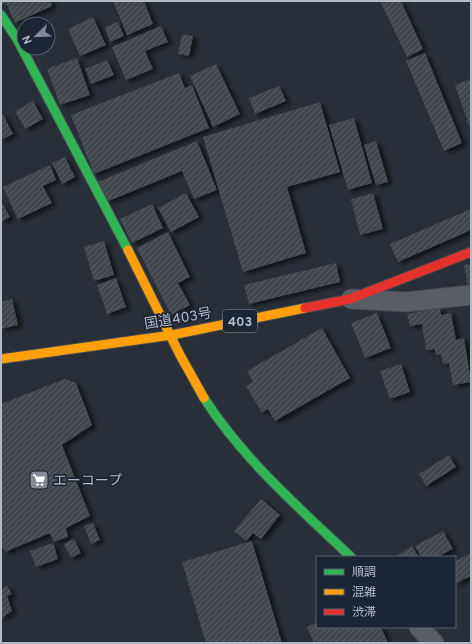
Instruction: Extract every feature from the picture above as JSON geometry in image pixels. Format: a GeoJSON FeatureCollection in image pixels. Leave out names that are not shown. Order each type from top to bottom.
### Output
{"type":"FeatureCollection","features":[{"type":"Feature","properties":{"kind":"main road"},"geometry":{"type":"LineString","coordinates":[[1,15],[17,39],[172,335],[184,363],[220,421],[262,470],[350,556]]}},
{"type":"Feature","properties":{"kind":"main road","name":"国道403号"},"geometry":{"type":"LineString","coordinates":[[1,359],[172,335],[350,299],[471,252]]}},
{"type":"Feature","properties":{"kind":"street"},"geometry":{"type":"LineString","coordinates":[[350,299],[406,302],[471,295]]}},
{"type":"Feature","properties":{"kind":"street"},"geometry":{"type":"LineString","coordinates":[[420,628],[434,643]]}},
{"type":"Feature","properties":{"kind":"building"},"geometry":{"type":"Polygon","coordinates":[[[1,1],[50,1],[52,6],[30,16],[16,16],[15,23],[6,3],[1,5],[1,1]]]}},
{"type":"Feature","properties":{"kind":"building"},"geometry":{"type":"Polygon","coordinates":[[[113,1],[144,1],[153,24],[127,35],[113,1]]]}},
{"type":"Feature","properties":{"kind":"building"},"geometry":{"type":"Polygon","coordinates":[[[380,1],[401,1],[423,49],[407,57],[380,1]]]}},
{"type":"Feature","properties":{"kind":"building"},"geometry":{"type":"Polygon","coordinates":[[[93,17],[106,45],[80,56],[68,29],[93,17]]]}},
{"type":"Feature","properties":{"kind":"building"},"geometry":{"type":"Polygon","coordinates":[[[118,22],[124,36],[110,42],[105,27],[118,22]]]}},
{"type":"Feature","properties":{"kind":"building"},"geometry":{"type":"Polygon","coordinates":[[[161,26],[168,42],[145,51],[153,69],[126,80],[112,47],[161,26]]]}},
{"type":"Feature","properties":{"kind":"building"},"geometry":{"type":"Polygon","coordinates":[[[182,34],[193,36],[189,56],[178,54],[182,34]]]}},
{"type":"Feature","properties":{"kind":"building"},"geometry":{"type":"Polygon","coordinates":[[[425,53],[462,143],[444,151],[406,61],[425,53]]]}},
{"type":"Feature","properties":{"kind":"building"},"geometry":{"type":"Polygon","coordinates":[[[77,58],[90,95],[60,105],[47,69],[77,58]]]}},
{"type":"Feature","properties":{"kind":"building"},"geometry":{"type":"Polygon","coordinates":[[[107,60],[114,75],[91,84],[85,69],[107,60]]]}},
{"type":"Feature","properties":{"kind":"building"},"geometry":{"type":"Polygon","coordinates":[[[216,64],[240,114],[213,127],[190,76],[216,64]]]}},
{"type":"Feature","properties":{"kind":"building"},"geometry":{"type":"Polygon","coordinates":[[[179,73],[185,88],[192,85],[209,128],[94,174],[71,115],[179,73]]]}},
{"type":"Feature","properties":{"kind":"building"},"geometry":{"type":"Polygon","coordinates":[[[471,79],[471,131],[455,85],[471,79]]]}},
{"type":"Feature","properties":{"kind":"building"},"geometry":{"type":"Polygon","coordinates":[[[279,86],[286,101],[255,114],[249,98],[279,86]]]}},
{"type":"Feature","properties":{"kind":"building"},"geometry":{"type":"Polygon","coordinates":[[[33,101],[43,119],[25,129],[15,111],[33,101]]]}},
{"type":"Feature","properties":{"kind":"building"},"geometry":{"type":"Polygon","coordinates":[[[320,102],[340,172],[287,187],[306,253],[243,272],[203,137],[320,102]]]}},
{"type":"Feature","properties":{"kind":"building"},"geometry":{"type":"Polygon","coordinates":[[[1,111],[13,134],[1,140],[1,111]]]}},
{"type":"Feature","properties":{"kind":"building"},"geometry":{"type":"Polygon","coordinates":[[[354,118],[372,183],[348,190],[329,125],[354,118]]]}},
{"type":"Feature","properties":{"kind":"building"},"geometry":{"type":"Polygon","coordinates":[[[197,141],[217,190],[194,199],[182,171],[106,202],[98,182],[197,141]]]}},
{"type":"Feature","properties":{"kind":"building"},"geometry":{"type":"Polygon","coordinates":[[[376,141],[388,182],[376,185],[364,145],[376,141]]]}},
{"type":"Feature","properties":{"kind":"building"},"geometry":{"type":"Polygon","coordinates":[[[65,157],[75,177],[62,184],[52,163],[65,157]]]}},
{"type":"Feature","properties":{"kind":"building"},"geometry":{"type":"Polygon","coordinates":[[[50,165],[56,180],[43,186],[52,203],[18,219],[3,187],[50,165]]]}},
{"type":"Feature","properties":{"kind":"building"},"geometry":{"type":"Polygon","coordinates":[[[186,193],[199,217],[171,232],[158,208],[186,193]]]}},
{"type":"Feature","properties":{"kind":"building"},"geometry":{"type":"Polygon","coordinates":[[[373,193],[383,229],[360,235],[351,199],[373,193]]]}},
{"type":"Feature","properties":{"kind":"building"},"geometry":{"type":"Polygon","coordinates":[[[1,201],[10,217],[1,222],[1,201]]]}},
{"type":"Feature","properties":{"kind":"building"},"geometry":{"type":"Polygon","coordinates":[[[152,204],[163,228],[132,243],[120,219],[152,204]]]}},
{"type":"Feature","properties":{"kind":"building"},"geometry":{"type":"Polygon","coordinates":[[[471,209],[471,230],[398,262],[390,244],[471,209]]]}},
{"type":"Feature","properties":{"kind":"building"},"geometry":{"type":"Polygon","coordinates":[[[168,232],[190,277],[178,283],[190,305],[171,315],[137,248],[168,232]]]}},
{"type":"Feature","properties":{"kind":"building"},"geometry":{"type":"Polygon","coordinates":[[[104,241],[114,275],[94,281],[84,247],[104,241]]]}},
{"type":"Feature","properties":{"kind":"building"},"geometry":{"type":"Polygon","coordinates":[[[336,263],[340,282],[249,304],[244,285],[336,263]]]}},
{"type":"Feature","properties":{"kind":"building"},"geometry":{"type":"Polygon","coordinates":[[[471,264],[471,287],[468,287],[464,265],[471,264]]]}},
{"type":"Feature","properties":{"kind":"building"},"geometry":{"type":"Polygon","coordinates":[[[116,278],[126,307],[107,314],[97,285],[116,278]]]}},
{"type":"Feature","properties":{"kind":"building"},"geometry":{"type":"Polygon","coordinates":[[[12,299],[18,325],[1,329],[1,302],[12,299]]]}},
{"type":"Feature","properties":{"kind":"building"},"geometry":{"type":"Polygon","coordinates":[[[440,308],[441,315],[451,313],[456,340],[464,338],[471,382],[453,385],[449,363],[443,364],[441,354],[436,355],[435,349],[426,350],[422,324],[410,326],[407,314],[440,308]]]}},
{"type":"Feature","properties":{"kind":"building"},"geometry":{"type":"Polygon","coordinates":[[[377,313],[391,348],[365,358],[351,323],[377,313]]]}},
{"type":"Feature","properties":{"kind":"building"},"geometry":{"type":"Polygon","coordinates":[[[322,328],[350,378],[275,421],[268,409],[262,413],[246,386],[253,382],[247,371],[322,328]]]}},
{"type":"Feature","properties":{"kind":"building"},"geometry":{"type":"Polygon","coordinates":[[[401,364],[410,392],[390,399],[380,371],[401,364]]]}},
{"type":"Feature","properties":{"kind":"building","name":"エーコープ"},"geometry":{"type":"Polygon","coordinates":[[[65,379],[76,383],[92,425],[62,445],[90,516],[66,528],[68,537],[54,542],[50,533],[5,552],[1,545],[1,404],[65,379]]]}},
{"type":"Feature","properties":{"kind":"building"},"geometry":{"type":"Polygon","coordinates":[[[449,455],[456,467],[426,486],[419,474],[449,455]]]}},
{"type":"Feature","properties":{"kind":"building"},"geometry":{"type":"Polygon","coordinates":[[[261,499],[280,515],[261,539],[253,533],[246,541],[234,531],[261,499]]]}},
{"type":"Feature","properties":{"kind":"building"},"geometry":{"type":"Polygon","coordinates":[[[93,523],[100,540],[91,544],[84,526],[93,523]]]}},
{"type":"Feature","properties":{"kind":"building"},"geometry":{"type":"Polygon","coordinates":[[[443,531],[453,549],[439,556],[420,556],[415,546],[443,531]]]}},
{"type":"Feature","properties":{"kind":"building"},"geometry":{"type":"Polygon","coordinates":[[[74,539],[81,553],[71,558],[64,544],[74,539]]]}},
{"type":"Feature","properties":{"kind":"building"},"geometry":{"type":"Polygon","coordinates":[[[252,541],[282,643],[206,643],[182,562],[252,541]]]}},
{"type":"Feature","properties":{"kind":"building"},"geometry":{"type":"Polygon","coordinates":[[[53,543],[58,559],[36,567],[30,551],[53,543]]]}},
{"type":"Feature","properties":{"kind":"building"},"geometry":{"type":"Polygon","coordinates":[[[412,546],[418,556],[397,556],[412,546]]]}},
{"type":"Feature","properties":{"kind":"building"},"geometry":{"type":"Polygon","coordinates":[[[471,553],[471,576],[456,584],[456,560],[471,553]]]}},
{"type":"Feature","properties":{"kind":"building"},"geometry":{"type":"Polygon","coordinates":[[[7,586],[12,594],[7,596],[12,611],[1,619],[1,589],[7,586]]]}},
{"type":"Feature","properties":{"kind":"building"},"geometry":{"type":"Polygon","coordinates":[[[316,622],[316,628],[381,628],[388,643],[314,643],[307,627],[316,622]]]}},
{"type":"Feature","properties":{"kind":"traffic: fast"},"geometry":{"type":"LineString","coordinates":[[1,15],[17,39],[128,250]]}},
{"type":"Feature","properties":{"kind":"traffic: fast"},"geometry":{"type":"LineString","coordinates":[[204,398],[236,442],[254,462],[292,501],[350,556]]}},
{"type":"Feature","properties":{"kind":"traffic: slow"},"geometry":{"type":"LineString","coordinates":[[128,250],[180,355],[204,398]]}},
{"type":"Feature","properties":{"kind":"traffic: slow"},"geometry":{"type":"LineString","coordinates":[[1,359],[172,335],[305,308]]}},
{"type":"Feature","properties":{"kind":"traffic: jam"},"geometry":{"type":"LineString","coordinates":[[305,308],[350,299],[471,252]]}},
{"type":"Feature","properties":{"kind":"place","name":"エーコープ"},"geometry":{"type":"Point","coordinates":[39,480]}}]}
